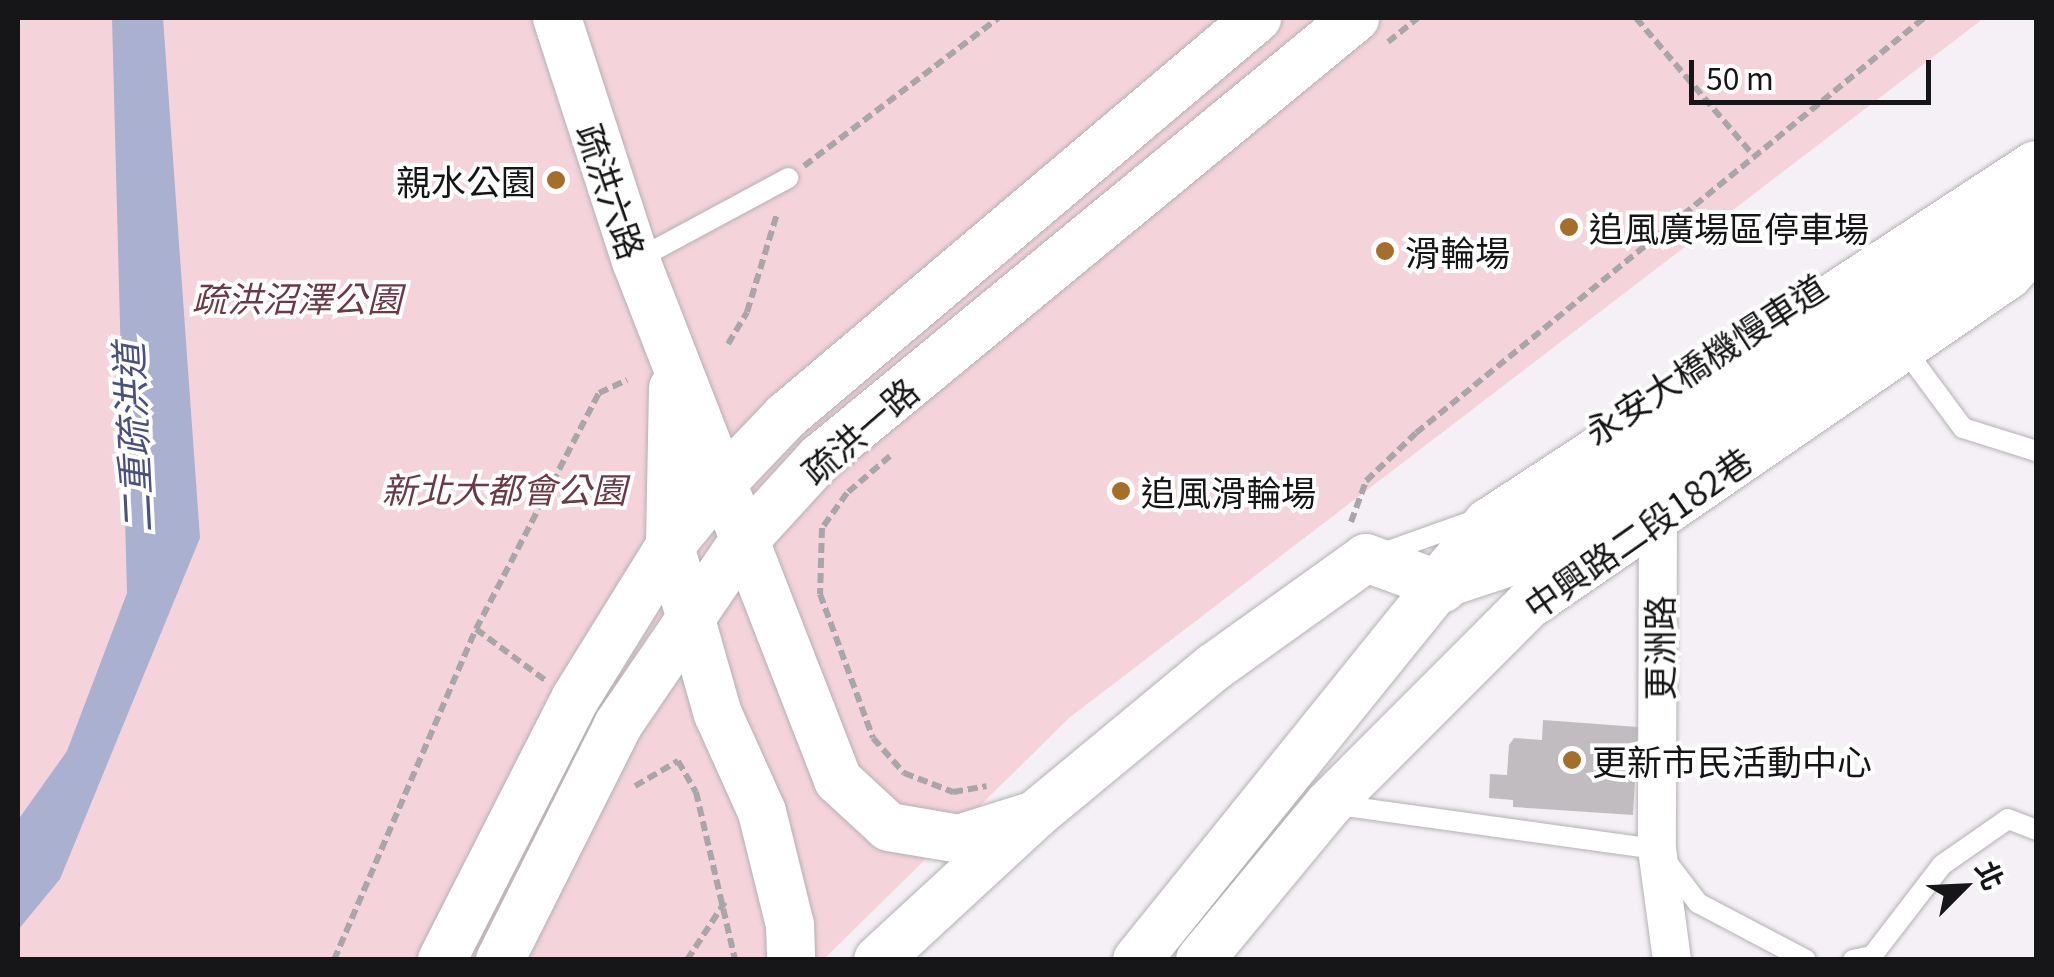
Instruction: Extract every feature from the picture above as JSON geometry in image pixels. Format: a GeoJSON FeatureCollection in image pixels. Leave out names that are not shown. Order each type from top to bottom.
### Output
{"type":"FeatureCollection","features":[{"type":"Feature","properties":{"kind":"main road"},"geometry":{"type":"LineString","coordinates":[[1440,584],[1490,526],[2030,158]]}},
{"type":"Feature","properties":{"kind":"street","name":"疏洪六路"},"geometry":{"type":"LineString","coordinates":[[556,18],[674,363],[838,780],[888,827],[958,838],[1018,799]]}},
{"type":"Feature","properties":{"kind":"street","name":"疏洪一路"},"geometry":{"type":"LineString","coordinates":[[442,960],[575,699],[670,546],[721,484],[786,416],[1257,18]]}},
{"type":"Feature","properties":{"kind":"street","name":"疏洪一路"},"geometry":{"type":"LineString","coordinates":[[500,960],[618,725],[689,614],[744,542],[820,458],[1367,33]]}},
{"type":"Feature","properties":{"kind":"street"},"geometry":{"type":"LineString","coordinates":[[1137,960],[1440,584],[1509,562],[2036,220]]}},
{"type":"Feature","properties":{"kind":"street","name":"中興路二段182巷"},"geometry":{"type":"LineString","coordinates":[[1200,960],[1329,804],[1528,605],[2008,275],[2036,244]]}},
{"type":"Feature","properties":{"kind":"street","name":"疏洪六路"},"geometry":{"type":"LineString","coordinates":[[670,546],[674,363]]}},
{"type":"Feature","properties":{"kind":"street","name":"更洲路"},"geometry":{"type":"LineString","coordinates":[[1658,515],[1657,850],[1672,960]]}},
{"type":"Feature","properties":{"kind":"street"},"geometry":{"type":"LineString","coordinates":[[670,546],[718,714],[762,812],[790,926],[792,960]]}},
{"type":"Feature","properties":{"kind":"street"},"geometry":{"type":"LineString","coordinates":[[878,960],[1018,799],[1214,667],[1351,546],[1440,584]]}},
{"type":"Feature","properties":{"kind":"lane","name":"永安大橋機慢車道"},"geometry":{"type":"LineString","coordinates":[[1568,446],[2030,158]]}},
{"type":"Feature","properties":{"kind":"lane"},"geometry":{"type":"LineString","coordinates":[[636,260],[788,178]]}},
{"type":"Feature","properties":{"kind":"lane"},"geometry":{"type":"LineString","coordinates":[[1904,346],[1963,428],[2036,450]]}},
{"type":"Feature","properties":{"kind":"lane"},"geometry":{"type":"LineString","coordinates":[[1351,546],[1457,531],[1534,468]]}},
{"type":"Feature","properties":{"kind":"lane"},"geometry":{"type":"LineString","coordinates":[[1329,804],[1657,850],[1698,903],[1806,960]]}},
{"type":"Feature","properties":{"kind":"lane"},"geometry":{"type":"LineString","coordinates":[[1853,960],[1872,956],[1942,865],[2008,819],[2036,830]]}},
{"type":"Feature","properties":{"kind":"path"},"geometry":{"type":"LineString","coordinates":[[728,344],[747,312],[788,178],[998,18]]}},
{"type":"Feature","properties":{"kind":"path"},"geometry":{"type":"LineString","coordinates":[[1367,33],[1418,18]]}},
{"type":"Feature","properties":{"kind":"path"},"geometry":{"type":"LineString","coordinates":[[1636,18],[1753,155]]}},
{"type":"Feature","properties":{"kind":"path"},"geometry":{"type":"LineString","coordinates":[[1351,546],[1351,522],[1366,481],[1416,433],[1924,18]]}},
{"type":"Feature","properties":{"kind":"path"},"geometry":{"type":"LineString","coordinates":[[334,960],[476,629],[599,393],[627,380]]}},
{"type":"Feature","properties":{"kind":"path"},"geometry":{"type":"LineString","coordinates":[[902,446],[847,492],[822,528],[820,594],[872,738],[904,772],[952,792],[1018,799]]}},
{"type":"Feature","properties":{"kind":"path"},"geometry":{"type":"LineString","coordinates":[[476,629],[550,684]]}},
{"type":"Feature","properties":{"kind":"path"},"geometry":{"type":"LineString","coordinates":[[628,801],[636,783],[678,761],[696,792],[725,902],[735,960]]}},
{"type":"Feature","properties":{"kind":"path"},"geometry":{"type":"LineString","coordinates":[[688,960],[725,902]]}},
{"type":"Feature","properties":{"kind":"green space","name":"新北大都會公園"},"geometry":{"type":"Polygon","coordinates":[[[18,18],[1984,18],[1069,718],[823,960],[18,959],[18,18]]]}},
{"type":"Feature","properties":{"kind":"water","name":"二重疏洪道"},"geometry":{"type":"Polygon","coordinates":[[[112,18],[163,18],[200,538],[60,879],[18,930],[18,820],[67,751],[127,593],[112,18]]]}},
{"type":"Feature","properties":{"kind":"building","name":"更新市民活動中心"},"geometry":{"type":"Polygon","coordinates":[[[1543,720],[1638,727],[1633,815],[1513,807],[1513,800],[1489,798],[1490,774],[1507,775],[1509,745],[1514,738],[1542,740],[1543,720]]]}},
{"type":"Feature","properties":{"kind":"place","name":"親水公園"},"geometry":{"type":"Point","coordinates":[556,180]}},
{"type":"Feature","properties":{"kind":"place","name":"追風廣場區停車場"},"geometry":{"type":"Point","coordinates":[1569,227]}},
{"type":"Feature","properties":{"kind":"place","name":"滑輪場"},"geometry":{"type":"Point","coordinates":[1385,251]}},
{"type":"Feature","properties":{"kind":"place","name":"追風滑輪場"},"geometry":{"type":"Point","coordinates":[1121,491]}},
{"type":"Feature","properties":{"kind":"place","name":"更新市民活動中心"},"geometry":{"type":"Point","coordinates":[1572,760]}},
{"type":"Feature","properties":{"kind":"park label","name":"疏洪沼澤公園"},"geometry":{"type":"Point","coordinates":[297,297]}}]}
